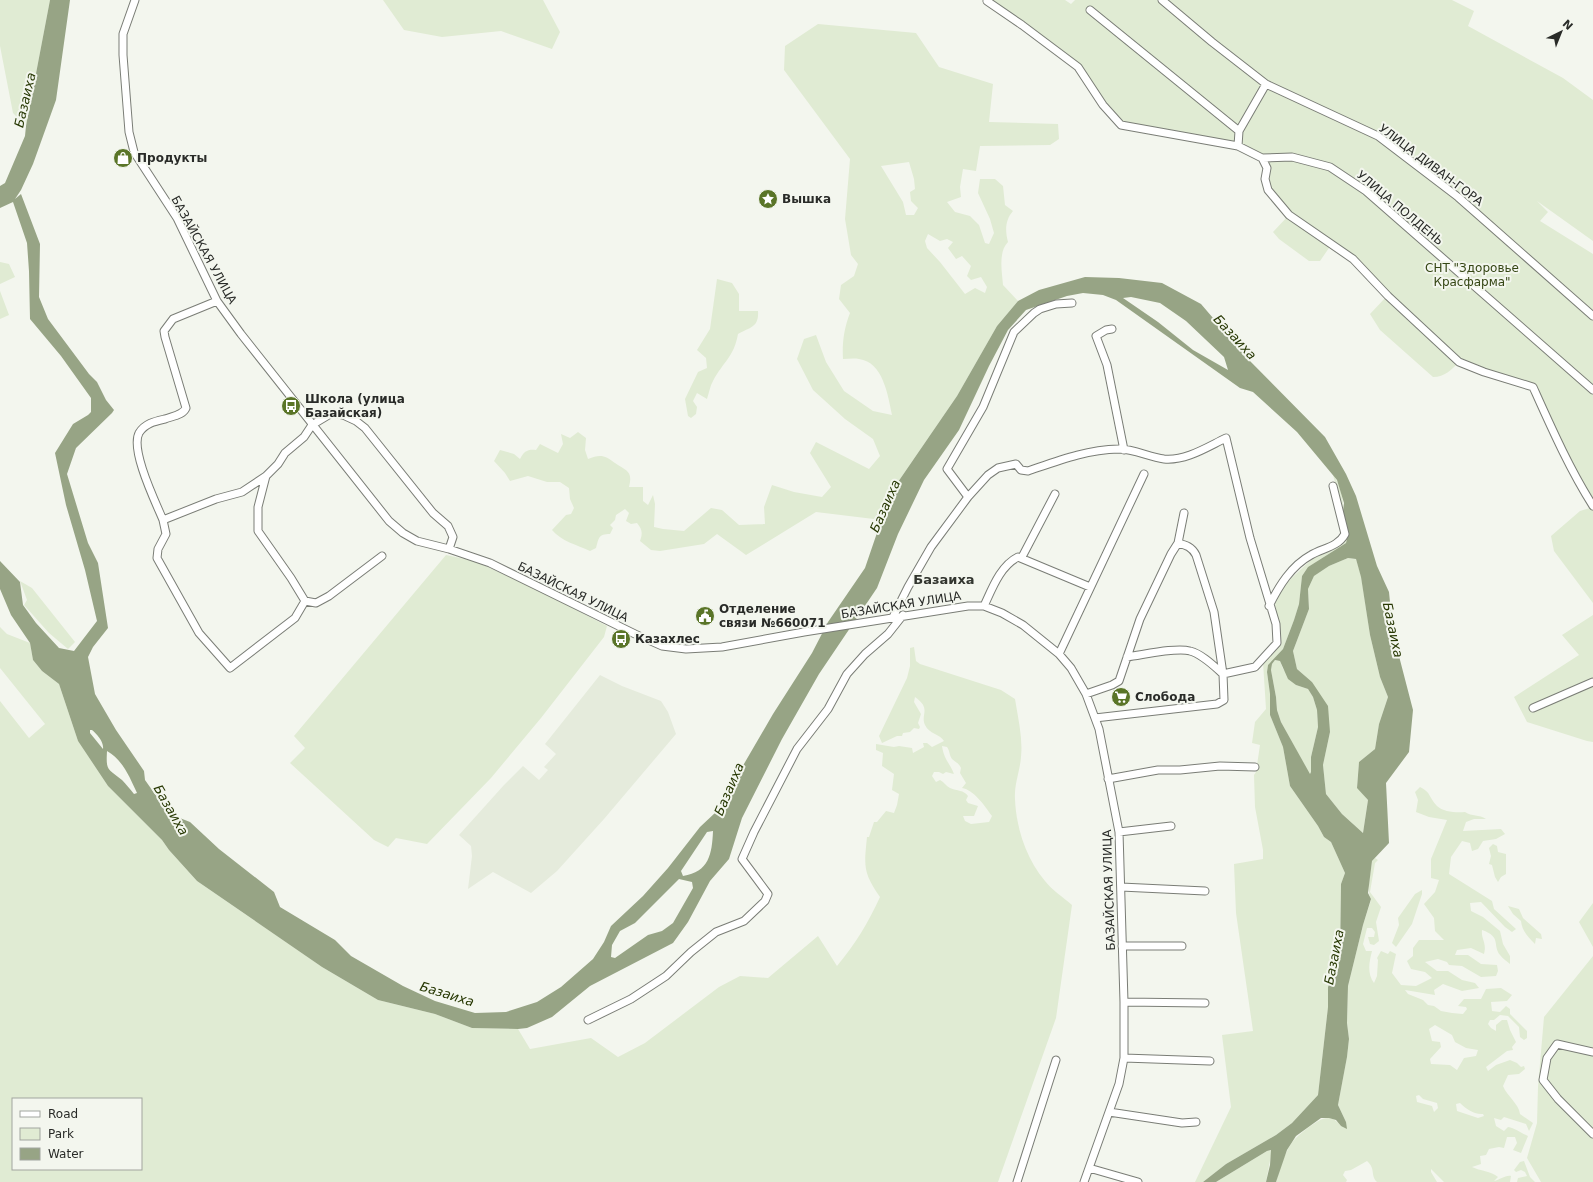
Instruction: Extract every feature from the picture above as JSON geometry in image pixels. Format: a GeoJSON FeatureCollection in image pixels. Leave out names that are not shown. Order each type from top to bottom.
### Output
{"type":"FeatureCollection","features":[{"type":"Feature","properties":{"kind":"street","name":"БАЗАЙСКАЯ УЛИЦА"},"geometry":{"type":"LineString","coordinates":[[134,0],[123,34],[129,132],[134,152],[176,218],[218,301],[241,334],[389,521],[403,533],[417,541],[449,549],[490,563],[634,634],[662,646],[686,649],[722,647],[903,615],[968,606],[984,606],[1002,613],[1024,625],[1059,654],[1071,668],[1086,694],[1095,718],[1119,832],[1124,1002],[1124,1058],[1119,1084],[1084,1182]]}},
{"type":"Feature","properties":{"kind":"street","name":"УЛИЦА ДИВАН-ГОРА"},"geometry":{"type":"LineString","coordinates":[[1162,0],[1212,42],[1266,84],[1378,136],[1458,197],[1593,316]]}},
{"type":"Feature","properties":{"kind":"street","name":"УЛИЦА ПОЛДЕНЬ"},"geometry":{"type":"LineString","coordinates":[[987,1],[1078,67],[1103,105],[1121,125],[1238,146],[1262,158],[1292,157],[1330,167],[1366,191],[1593,390]]}},
{"type":"Feature","properties":{"kind":"street"},"geometry":{"type":"LineString","coordinates":[[1090,10],[1239,131]]}},
{"type":"Feature","properties":{"kind":"street"},"geometry":{"type":"LineString","coordinates":[[1238,146],[1239,131],[1266,84]]}},
{"type":"Feature","properties":{"kind":"street"},"geometry":{"type":"LineString","coordinates":[[1262,158],[1267,168],[1265,179],[1268,190],[1289,215],[1353,259],[1388,296],[1459,362],[1484,372],[1533,387],[1564,455],[1593,506]]}},
{"type":"Feature","properties":{"kind":"street"},"geometry":{"type":"LineString","coordinates":[[218,301],[174,319],[164,330],[164,337],[186,408],[181,414],[145,426],[139,434],[138,440],[143,472],[163,520],[166,534],[158,549],[157,558],[199,633],[230,668],[295,618],[305,601]]}},
{"type":"Feature","properties":{"kind":"street"},"geometry":{"type":"LineString","coordinates":[[968,497],[947,469],[983,407],[995,376],[1012,341],[1014,332],[1040,309],[1056,304],[1072,303]]}},
{"type":"Feature","properties":{"kind":"street"},"geometry":{"type":"LineString","coordinates":[[1112,329],[1106,330],[1096,336],[1107,365],[1124,450]]}},
{"type":"Feature","properties":{"kind":"street"},"geometry":{"type":"LineString","coordinates":[[163,520],[216,499],[242,492],[266,476],[278,464],[285,453],[304,437],[312,425],[332,413],[356,420],[365,428],[433,512],[448,526],[453,537],[449,549]]}},
{"type":"Feature","properties":{"kind":"street"},"geometry":{"type":"LineString","coordinates":[[892,617],[932,547],[968,497],[988,475],[998,468],[1016,464],[1021,470],[1028,471],[1070,456],[1091,451],[1124,450],[1165,459],[1184,457],[1226,438],[1250,538],[1269,606],[1276,624],[1277,642],[1255,667],[1223,674]]}},
{"type":"Feature","properties":{"kind":"street"},"geometry":{"type":"LineString","coordinates":[[1059,654],[1144,474]]}},
{"type":"Feature","properties":{"kind":"street"},"geometry":{"type":"LineString","coordinates":[[266,476],[258,507],[258,531],[305,601],[316,603],[329,596],[382,556]]}},
{"type":"Feature","properties":{"kind":"street"},"geometry":{"type":"LineString","coordinates":[[1269,606],[1279,586],[1296,565],[1311,555],[1341,542],[1345,534],[1333,486]]}},
{"type":"Feature","properties":{"kind":"street"},"geometry":{"type":"LineString","coordinates":[[1022,557],[1055,494]]}},
{"type":"Feature","properties":{"kind":"street"},"geometry":{"type":"LineString","coordinates":[[1086,694],[1112,686],[1119,681],[1140,619],[1171,554],[1178,543],[1184,513]]}},
{"type":"Feature","properties":{"kind":"street"},"geometry":{"type":"LineString","coordinates":[[1095,718],[1217,704],[1224,700],[1223,674],[1214,612],[1196,555],[1193,550],[1178,543]]}},
{"type":"Feature","properties":{"kind":"street"},"geometry":{"type":"LineString","coordinates":[[984,606],[995,582],[1012,560],[1018,557],[1022,557],[1090,587]]}},
{"type":"Feature","properties":{"kind":"street"},"geometry":{"type":"LineString","coordinates":[[588,1020],[631,999],[666,976],[691,952],[716,932],[744,921],[766,901],[768,894],[742,859],[754,832],[796,749],[828,709],[847,674],[865,654],[888,634],[903,615]]}},
{"type":"Feature","properties":{"kind":"street"},"geometry":{"type":"LineString","coordinates":[[1127,657],[1182,650],[1191,651],[1210,663],[1223,674]]}},
{"type":"Feature","properties":{"kind":"street"},"geometry":{"type":"LineString","coordinates":[[1533,708],[1593,682]]}},
{"type":"Feature","properties":{"kind":"street"},"geometry":{"type":"LineString","coordinates":[[1108,779],[1158,770],[1180,770],[1220,766],[1255,767]]}},
{"type":"Feature","properties":{"kind":"street"},"geometry":{"type":"LineString","coordinates":[[1119,832],[1171,826]]}},
{"type":"Feature","properties":{"kind":"street"},"geometry":{"type":"LineString","coordinates":[[1121,887],[1205,891]]}},
{"type":"Feature","properties":{"kind":"street"},"geometry":{"type":"LineString","coordinates":[[1122,946],[1182,946]]}},
{"type":"Feature","properties":{"kind":"street"},"geometry":{"type":"LineString","coordinates":[[1124,1002],[1205,1003]]}},
{"type":"Feature","properties":{"kind":"street"},"geometry":{"type":"LineString","coordinates":[[1593,1052],[1557,1044],[1547,1058],[1543,1080],[1558,1099],[1593,1134]]}},
{"type":"Feature","properties":{"kind":"street"},"geometry":{"type":"LineString","coordinates":[[1124,1058],[1210,1061]]}},
{"type":"Feature","properties":{"kind":"street"},"geometry":{"type":"LineString","coordinates":[[1017,1182],[1056,1060]]}},
{"type":"Feature","properties":{"kind":"street"},"geometry":{"type":"LineString","coordinates":[[1109,1112],[1182,1123],[1196,1122]]}},
{"type":"Feature","properties":{"kind":"street"},"geometry":{"type":"LineString","coordinates":[[1089,1168],[1138,1182]]}},
{"type":"Feature","properties":{"kind":"shaded area"},"geometry":{"type":"Polygon","coordinates":[[[600,675],[622,686],[661,701],[668,712],[676,734],[604,819],[557,871],[531,893],[493,872],[468,889],[472,856],[471,846],[459,835],[523,766],[539,780],[548,770],[544,767],[556,754],[545,744],[600,675]]]}},
{"type":"Feature","properties":{"kind":"green space"},"geometry":{"type":"Polygon","coordinates":[[[0,0],[50,0],[26,126],[13,113],[0,46],[0,0]]]}},
{"type":"Feature","properties":{"kind":"green space"},"geometry":{"type":"Polygon","coordinates":[[[383,0],[543,0],[560,32],[552,49],[501,31],[442,37],[404,30],[383,0]]]}},
{"type":"Feature","properties":{"kind":"green space","name":"СНТ \"Здоровье Красфарма\""},"geometry":{"type":"Polygon","coordinates":[[[987,0],[1065,0],[1071,4],[1075,0],[1452,0],[1474,11],[1468,26],[1563,78],[1593,100],[1593,241],[1537,201],[1548,212],[1540,221],[1593,254],[1593,506],[1533,387],[1459,362],[1441,376],[1433,377],[1380,330],[1370,314],[1387,296],[1353,259],[1331,245],[1320,261],[1309,261],[1279,239],[1273,232],[1289,215],[1268,190],[1262,158],[1238,146],[1121,125],[1078,67],[987,0]]]}},
{"type":"Feature","properties":{"kind":"green space"},"geometry":{"type":"Polygon","coordinates":[[[818,24],[916,33],[939,67],[993,84],[989,122],[1058,124],[1059,139],[1050,145],[980,146],[976,171],[963,169],[960,187],[961,197],[947,202],[955,212],[970,216],[979,225],[985,243],[989,244],[994,233],[990,219],[978,193],[980,179],[995,179],[1003,186],[1005,205],[1013,211],[1007,222],[1006,234],[1008,242],[1003,251],[1002,257],[1003,285],[1018,301],[997,326],[957,396],[898,482],[882,520],[816,512],[746,555],[717,534],[704,544],[660,551],[651,550],[640,541],[642,531],[637,523],[631,524],[626,521],[629,513],[625,509],[616,515],[615,520],[610,525],[613,528],[610,534],[601,536],[596,548],[590,551],[565,540],[552,530],[566,515],[571,514],[574,508],[570,499],[569,488],[560,482],[547,482],[528,476],[510,481],[494,461],[500,450],[514,454],[520,459],[525,452],[528,450],[536,450],[540,444],[558,453],[563,444],[561,434],[570,438],[578,432],[586,438],[585,450],[588,459],[596,456],[602,456],[626,470],[630,478],[629,487],[643,487],[643,501],[648,505],[653,495],[655,504],[654,527],[684,531],[711,508],[722,510],[739,525],[765,524],[764,507],[772,485],[794,492],[822,497],[831,487],[810,453],[816,442],[869,469],[880,456],[873,439],[845,419],[813,390],[797,359],[804,339],[816,335],[826,362],[844,391],[873,411],[892,415],[886,389],[874,366],[867,361],[859,359],[843,359],[844,336],[850,313],[839,299],[841,285],[854,276],[858,264],[851,255],[845,219],[850,159],[784,70],[785,46],[818,24]],[[909,162],[881,166],[903,202],[906,215],[914,215],[918,208],[911,201],[910,192],[915,189],[909,162]],[[928,234],[925,241],[927,248],[965,294],[975,288],[985,293],[987,287],[981,277],[971,280],[967,276],[971,266],[962,256],[956,259],[948,248],[953,242],[947,239],[940,241],[928,234]]]}},
{"type":"Feature","properties":{"kind":"green space"},"geometry":{"type":"Polygon","coordinates":[[[0,262],[9,264],[15,277],[0,284],[0,262]]]}},
{"type":"Feature","properties":{"kind":"green space"},"geometry":{"type":"Polygon","coordinates":[[[717,279],[732,283],[739,294],[739,311],[758,311],[758,316],[756,323],[753,326],[738,334],[734,348],[712,383],[707,399],[697,393],[693,401],[697,407],[696,414],[691,418],[688,416],[685,399],[698,372],[707,368],[706,358],[697,350],[710,329],[717,279]]]}},
{"type":"Feature","properties":{"kind":"green space"},"geometry":{"type":"Polygon","coordinates":[[[0,291],[9,315],[0,319],[0,291]]]}},
{"type":"Feature","properties":{"kind":"green space"},"geometry":{"type":"Polygon","coordinates":[[[1333,475],[1341,492],[1343,511],[1333,475]]]}},
{"type":"Feature","properties":{"kind":"green space"},"geometry":{"type":"Polygon","coordinates":[[[1593,507],[1593,603],[1554,551],[1551,536],[1580,511],[1593,507]]]}},
{"type":"Feature","properties":{"kind":"green space"},"geometry":{"type":"Polygon","coordinates":[[[1348,534],[1346,543],[1308,567],[1302,576],[1299,604],[1294,620],[1283,649],[1268,665],[1267,672],[1270,694],[1270,715],[1283,747],[1290,786],[1324,837],[1331,842],[1345,873],[1341,884],[1340,957],[1328,987],[1328,1007],[1318,1095],[1292,1123],[1276,1135],[1226,1164],[1203,1182],[1195,1182],[1231,1107],[1222,1035],[1253,1031],[1236,913],[1234,864],[1263,859],[1263,850],[1255,807],[1254,775],[1256,772],[1260,745],[1252,743],[1255,722],[1266,709],[1263,662],[1278,645],[1275,602],[1282,587],[1312,559],[1344,542],[1348,534]]]}},
{"type":"Feature","properties":{"kind":"green space"},"geometry":{"type":"Polygon","coordinates":[[[446,555],[475,561],[546,594],[607,626],[604,637],[541,718],[491,778],[427,844],[396,838],[388,847],[374,840],[290,763],[305,748],[294,736],[446,555]]]}},
{"type":"Feature","properties":{"kind":"green space"},"geometry":{"type":"Polygon","coordinates":[[[1348,558],[1356,559],[1361,576],[1370,635],[1380,677],[1388,697],[1379,724],[1375,749],[1359,762],[1357,787],[1368,800],[1363,833],[1342,814],[1326,794],[1323,765],[1330,732],[1312,682],[1297,669],[1293,651],[1309,609],[1308,589],[1314,576],[1329,566],[1348,558]]]}},
{"type":"Feature","properties":{"kind":"green space"},"geometry":{"type":"Polygon","coordinates":[[[20,581],[32,588],[75,642],[68,649],[49,633],[24,605],[27,600],[20,581]]]}},
{"type":"Feature","properties":{"kind":"green space"},"geometry":{"type":"Polygon","coordinates":[[[1593,615],[1593,742],[1527,722],[1514,697],[1579,655],[1562,635],[1593,615]]]}},
{"type":"Feature","properties":{"kind":"green space"},"geometry":{"type":"Polygon","coordinates":[[[0,627],[7,634],[30,643],[33,660],[42,671],[59,684],[78,741],[108,786],[162,840],[197,881],[322,967],[378,1000],[435,1014],[472,1028],[518,1029],[530,1049],[591,1038],[618,1057],[645,1043],[719,987],[740,976],[768,978],[818,936],[837,966],[856,941],[880,897],[870,881],[866,869],[865,856],[867,837],[869,837],[874,822],[877,822],[886,811],[894,813],[899,794],[892,790],[894,774],[882,766],[883,753],[876,750],[876,744],[912,748],[913,753],[924,747],[923,743],[927,743],[932,747],[944,741],[925,725],[923,705],[915,697],[914,702],[921,714],[918,723],[920,727],[919,729],[914,728],[910,732],[903,733],[902,736],[897,736],[882,743],[879,736],[907,678],[910,666],[910,648],[914,647],[916,661],[920,664],[1001,690],[1015,699],[1021,743],[1020,767],[1015,788],[1017,821],[1023,842],[1032,863],[1045,881],[1072,905],[1056,1018],[998,1182],[0,1182],[0,701],[29,738],[45,724],[0,668],[0,627]],[[942,746],[944,755],[954,774],[934,772],[932,776],[936,782],[940,780],[950,788],[964,793],[968,796],[966,800],[968,803],[978,806],[974,816],[963,816],[965,821],[971,824],[989,822],[992,816],[982,803],[971,792],[962,788],[966,783],[960,773],[961,768],[950,756],[947,747],[942,746]]]}},
{"type":"Feature","properties":{"kind":"green space"},"geometry":{"type":"Polygon","coordinates":[[[1275,660],[1280,661],[1283,669],[1296,685],[1308,689],[1313,697],[1317,710],[1318,727],[1311,757],[1310,775],[1281,722],[1277,710],[1271,670],[1272,664],[1275,660]]]}},
{"type":"Feature","properties":{"kind":"green space"},"geometry":{"type":"Polygon","coordinates":[[[1420,787],[1424,789],[1437,806],[1443,810],[1465,812],[1481,816],[1486,819],[1474,819],[1466,822],[1463,831],[1501,829],[1505,834],[1496,839],[1483,841],[1478,849],[1472,851],[1470,843],[1462,841],[1451,857],[1449,874],[1492,901],[1494,909],[1516,929],[1512,932],[1505,927],[1481,902],[1470,903],[1471,911],[1483,917],[1500,931],[1503,944],[1510,956],[1510,964],[1500,955],[1496,941],[1492,935],[1482,930],[1485,947],[1484,954],[1471,948],[1457,950],[1455,955],[1468,955],[1481,964],[1497,965],[1498,971],[1496,976],[1481,977],[1462,966],[1449,965],[1447,962],[1438,959],[1425,962],[1437,971],[1448,971],[1462,980],[1475,983],[1479,988],[1462,991],[1443,984],[1434,990],[1435,995],[1405,990],[1408,994],[1423,1000],[1428,1005],[1434,1006],[1441,1011],[1463,1014],[1467,1009],[1466,1007],[1458,1006],[1464,999],[1481,999],[1486,989],[1501,988],[1512,995],[1507,1001],[1491,1002],[1492,1011],[1500,1012],[1506,1006],[1510,1009],[1510,1014],[1527,1031],[1527,1038],[1524,1040],[1520,1037],[1519,1027],[1508,1016],[1500,1015],[1494,1020],[1490,1020],[1488,1024],[1496,1031],[1496,1025],[1502,1020],[1507,1020],[1516,1042],[1512,1047],[1513,1050],[1507,1051],[1486,1067],[1488,1071],[1496,1065],[1510,1060],[1517,1063],[1521,1067],[1524,1066],[1525,1069],[1519,1074],[1508,1075],[1503,1086],[1519,1110],[1520,1114],[1533,1123],[1529,1131],[1526,1124],[1504,1117],[1501,1120],[1494,1118],[1496,1126],[1504,1131],[1508,1127],[1516,1129],[1528,1136],[1521,1153],[1513,1150],[1517,1143],[1515,1137],[1507,1137],[1504,1148],[1499,1147],[1489,1149],[1486,1155],[1480,1156],[1481,1164],[1472,1167],[1489,1172],[1498,1177],[1494,1181],[1511,1176],[1510,1182],[1444,1182],[1431,1169],[1431,1172],[1437,1182],[1377,1182],[1370,1164],[1367,1161],[1351,1170],[1345,1171],[1343,1175],[1347,1180],[1346,1182],[1276,1182],[1286,1153],[1292,1142],[1300,1134],[1321,1119],[1333,1119],[1341,1126],[1346,1122],[1338,1105],[1349,1039],[1347,1023],[1348,986],[1363,925],[1371,900],[1369,891],[1369,880],[1372,861],[1375,858],[1378,860],[1375,863],[1370,892],[1381,907],[1376,922],[1379,941],[1374,945],[1370,944],[1368,937],[1374,937],[1375,932],[1372,928],[1367,928],[1363,944],[1366,951],[1372,951],[1369,968],[1370,976],[1374,983],[1377,976],[1377,958],[1381,951],[1388,954],[1390,951],[1396,954],[1392,973],[1401,985],[1416,986],[1432,978],[1425,972],[1411,969],[1407,961],[1413,956],[1413,948],[1419,940],[1444,940],[1435,931],[1434,918],[1424,904],[1435,892],[1439,880],[1431,878],[1431,859],[1447,820],[1429,817],[1416,812],[1418,800],[1415,792],[1420,787]],[[1435,1025],[1429,1029],[1432,1041],[1440,1042],[1441,1047],[1430,1059],[1431,1064],[1450,1065],[1457,1070],[1464,1058],[1476,1056],[1478,1050],[1466,1048],[1455,1042],[1452,1035],[1435,1025]],[[1419,1095],[1416,1096],[1417,1102],[1432,1106],[1434,1112],[1438,1108],[1437,1103],[1423,1099],[1419,1095]],[[1460,1103],[1456,1104],[1457,1111],[1478,1118],[1484,1116],[1483,1114],[1470,1111],[1460,1103]]]}},
{"type":"Feature","properties":{"kind":"green space"},"geometry":{"type":"Polygon","coordinates":[[[1493,844],[1497,846],[1498,852],[1506,854],[1506,874],[1501,877],[1498,882],[1492,865],[1489,864],[1491,856],[1489,848],[1493,844]]]}},
{"type":"Feature","properties":{"kind":"green space"},"geometry":{"type":"Polygon","coordinates":[[[1422,890],[1412,924],[1396,947],[1392,943],[1399,925],[1398,918],[1415,894],[1422,890]]]}},
{"type":"Feature","properties":{"kind":"green space"},"geometry":{"type":"Polygon","coordinates":[[[1593,903],[1593,947],[1579,922],[1593,903]]]}},
{"type":"Feature","properties":{"kind":"green space"},"geometry":{"type":"Polygon","coordinates":[[[1508,906],[1519,909],[1523,918],[1541,934],[1542,939],[1536,938],[1535,944],[1524,931],[1521,921],[1513,914],[1508,906]]]}},
{"type":"Feature","properties":{"kind":"green space"},"geometry":{"type":"Polygon","coordinates":[[[1593,956],[1593,1182],[1541,1182],[1527,1158],[1537,1123],[1538,1087],[1544,1017],[1593,956]]]}},
{"type":"Feature","properties":{"kind":"green space"},"geometry":{"type":"Polygon","coordinates":[[[1272,1150],[1266,1182],[1216,1182],[1267,1151],[1272,1150]]]}},
{"type":"Feature","properties":{"kind":"green space"},"geometry":{"type":"Polygon","coordinates":[[[1524,1161],[1530,1177],[1535,1182],[1517,1182],[1518,1178],[1527,1176],[1525,1172],[1521,1170],[1516,1172],[1514,1170],[1520,1162],[1524,1161]]]}},
{"type":"Feature","properties":{"kind":"water"},"geometry":{"type":"Polygon","coordinates":[[[50,0],[70,0],[56,100],[33,164],[21,190],[15,199],[21,194],[40,244],[39,297],[48,319],[89,374],[97,382],[106,400],[114,410],[76,448],[67,474],[88,543],[98,563],[108,628],[93,647],[88,657],[95,694],[116,730],[144,771],[145,780],[162,804],[172,815],[190,822],[219,849],[274,892],[280,907],[335,940],[351,956],[403,986],[435,1001],[475,1013],[506,1012],[537,1002],[561,987],[593,959],[604,942],[611,926],[643,896],[668,868],[700,827],[716,812],[773,714],[812,653],[828,622],[865,568],[879,527],[898,482],[957,396],[997,326],[1018,301],[1039,290],[1085,277],[1119,278],[1162,283],[1201,304],[1249,360],[1325,437],[1346,474],[1356,496],[1377,566],[1389,592],[1393,633],[1413,710],[1409,752],[1386,783],[1389,843],[1372,861],[1368,893],[1371,899],[1348,986],[1347,1023],[1349,1039],[1338,1105],[1346,1122],[1347,1129],[1341,1126],[1336,1120],[1321,1118],[1296,1136],[1287,1150],[1276,1182],[1266,1182],[1270,1165],[1271,1150],[1216,1182],[1203,1182],[1226,1164],[1276,1135],[1292,1123],[1318,1095],[1328,1007],[1328,987],[1340,957],[1341,884],[1345,873],[1331,842],[1324,837],[1290,786],[1283,747],[1270,715],[1270,694],[1267,672],[1268,665],[1283,649],[1294,620],[1299,604],[1302,576],[1308,567],[1346,543],[1348,534],[1343,511],[1344,503],[1337,480],[1297,432],[1253,392],[1240,388],[1116,300],[1103,295],[1083,293],[1067,296],[1026,310],[1008,330],[989,366],[959,430],[924,480],[898,534],[877,588],[819,674],[782,739],[742,818],[729,859],[710,881],[688,922],[673,943],[590,986],[552,1017],[527,1028],[472,1028],[435,1014],[378,1000],[322,967],[197,881],[162,840],[108,786],[78,741],[59,684],[42,671],[33,660],[30,643],[11,615],[0,589],[0,561],[20,582],[23,605],[36,623],[59,648],[74,651],[97,621],[85,570],[66,505],[55,453],[73,424],[91,412],[91,398],[61,356],[30,319],[27,243],[13,202],[0,208],[0,186],[5,183],[25,136],[50,0]],[[1131,297],[1123,298],[1158,322],[1193,350],[1228,370],[1224,357],[1186,321],[1160,303],[1131,297]],[[1348,558],[1329,566],[1314,576],[1308,589],[1309,609],[1293,651],[1297,669],[1312,682],[1328,706],[1330,732],[1323,765],[1326,794],[1342,814],[1363,833],[1368,800],[1357,788],[1359,762],[1375,749],[1379,724],[1388,697],[1380,677],[1370,635],[1361,577],[1356,559],[1348,558]],[[1275,660],[1272,664],[1271,670],[1277,710],[1281,722],[1310,774],[1311,757],[1318,727],[1317,710],[1313,697],[1308,689],[1296,685],[1288,679],[1280,661],[1275,660]],[[90,730],[90,733],[103,749],[100,738],[92,730],[90,730]],[[107,751],[107,766],[110,771],[122,780],[134,794],[137,793],[122,764],[107,751]],[[713,831],[707,832],[681,871],[683,876],[699,871],[704,866],[712,847],[713,831]],[[679,879],[635,923],[620,931],[612,945],[611,957],[615,958],[648,935],[662,931],[673,923],[693,888],[692,882],[679,879]]]}},
{"type":"Feature","properties":{"kind":"place","name":"Продукты"},"geometry":{"type":"Point","coordinates":[123,158]}},
{"type":"Feature","properties":{"kind":"place","name":"Вышка"},"geometry":{"type":"Point","coordinates":[768,199]}},
{"type":"Feature","properties":{"kind":"place","name":"Школа (улица Базайская)"},"geometry":{"type":"Point","coordinates":[291,406]}},
{"type":"Feature","properties":{"kind":"place","name":"Отделение связи №660071"},"geometry":{"type":"Point","coordinates":[705,616]}},
{"type":"Feature","properties":{"kind":"place","name":"Казахлес"},"geometry":{"type":"Point","coordinates":[621,639]}},
{"type":"Feature","properties":{"kind":"place","name":"Слобода"},"geometry":{"type":"Point","coordinates":[1121,697]}},
{"type":"Feature","properties":{"kind":"district","name":"Базаиха"},"geometry":{"type":"Point","coordinates":[944,579]}}]}
